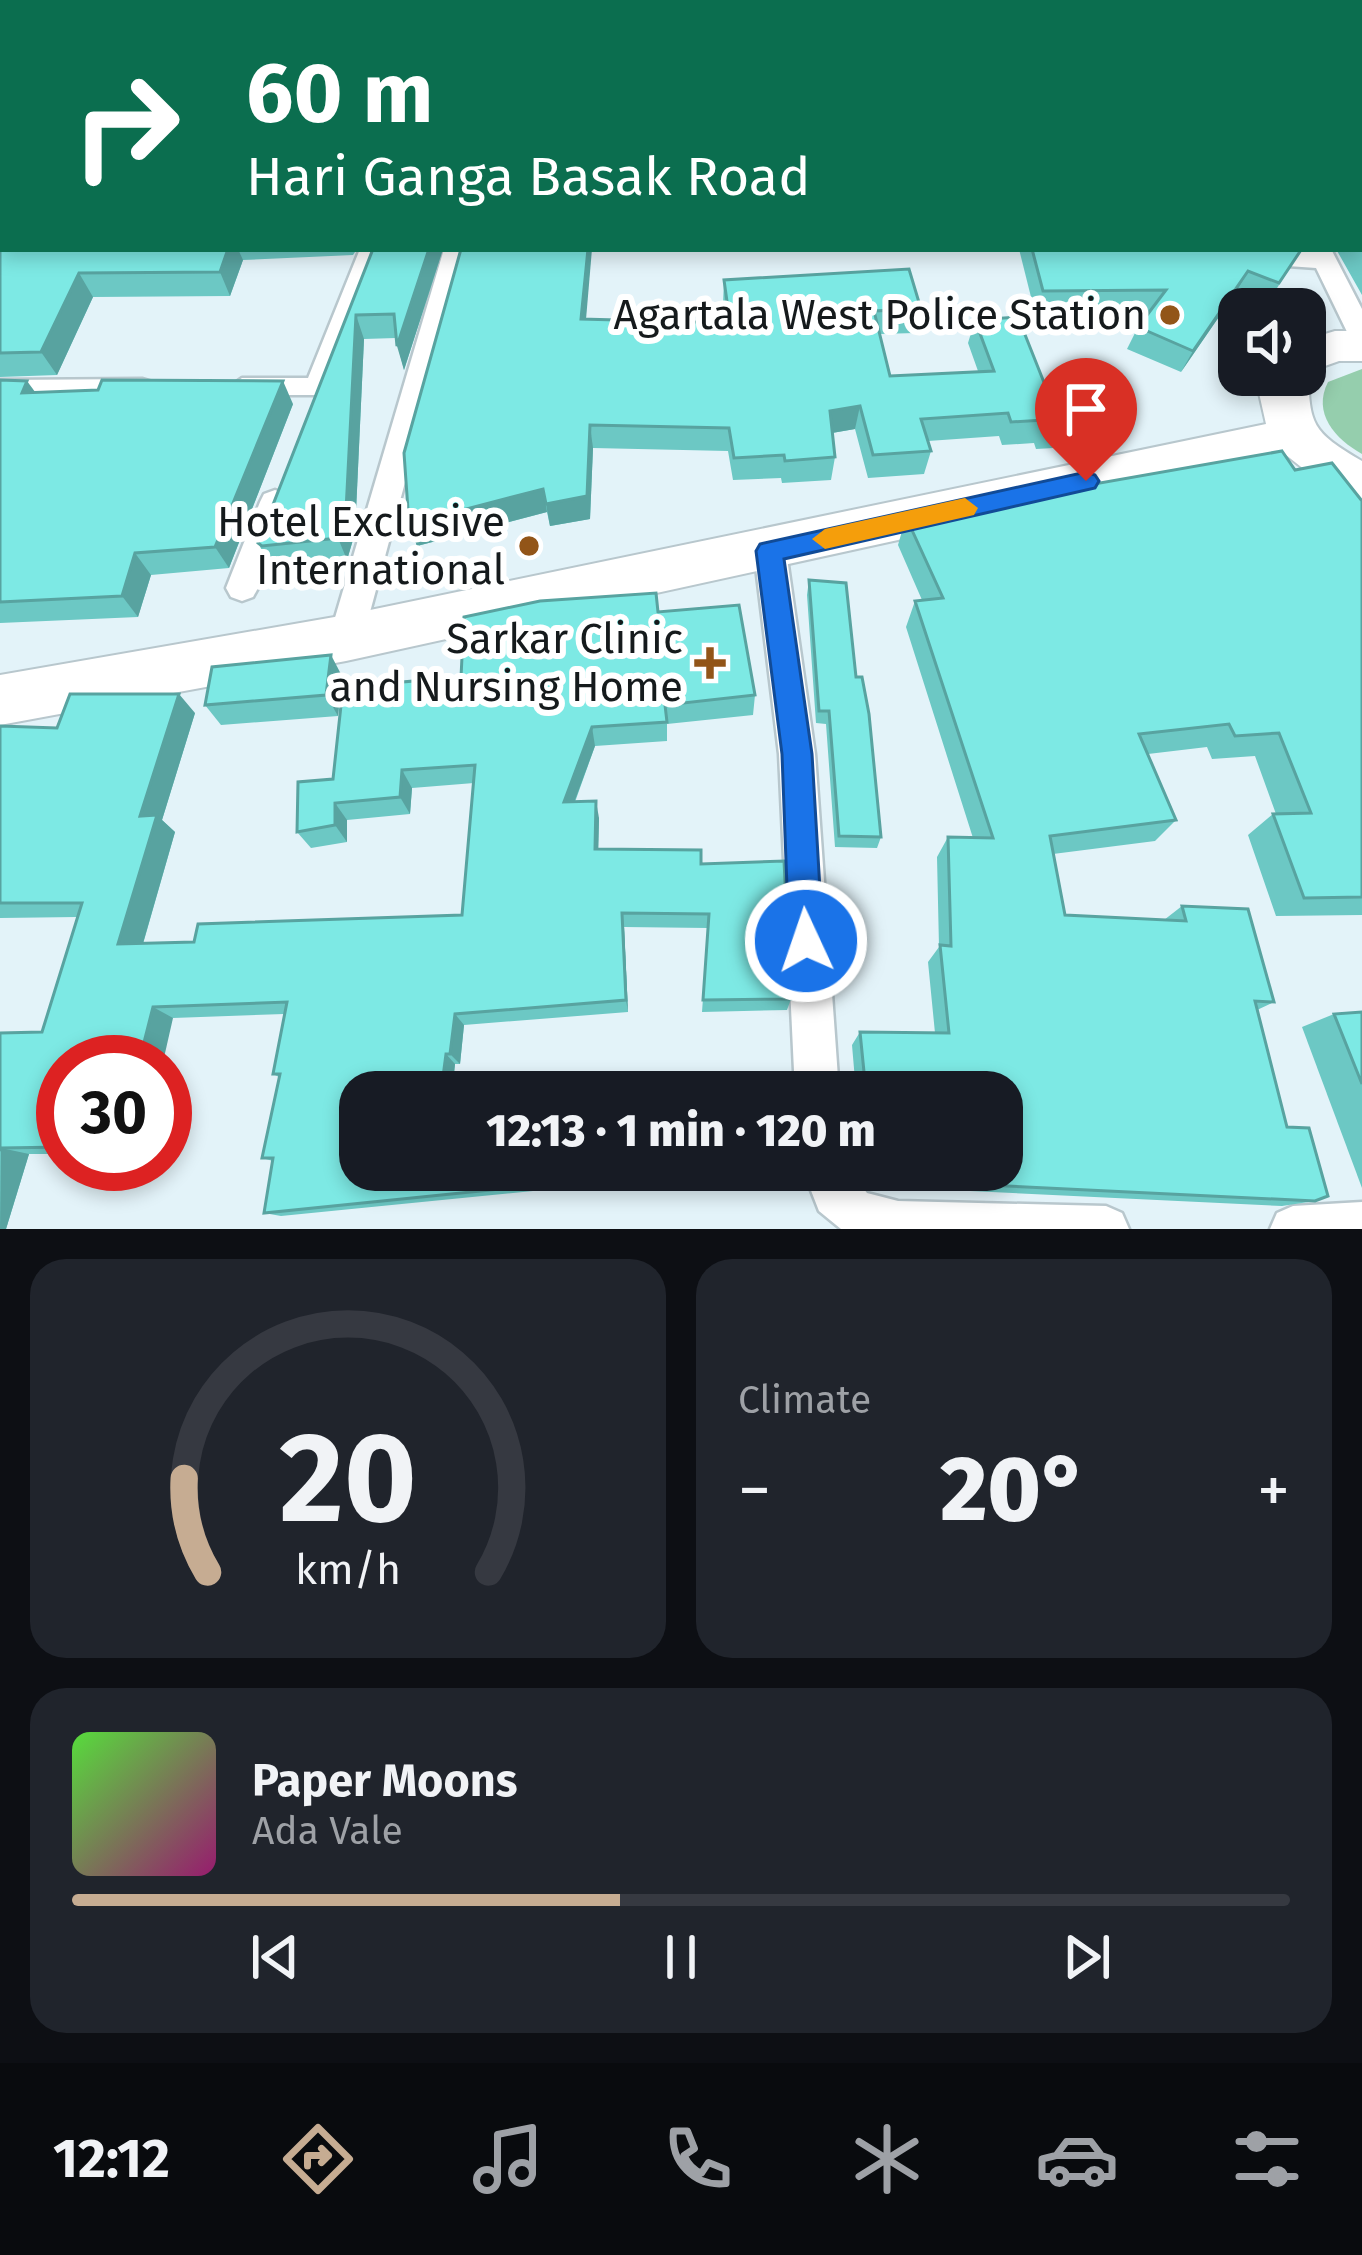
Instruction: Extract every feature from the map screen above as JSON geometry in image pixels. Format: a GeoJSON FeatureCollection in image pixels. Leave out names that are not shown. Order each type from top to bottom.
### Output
{"type":"FeatureCollection","features":[{"type":"Feature","properties":{"kind":"main road"},"geometry":{"type":"LineString","coordinates":[[1326,349],[1362,346]]}},
{"type":"Feature","properties":{"kind":"main road"},"geometry":{"type":"LineString","coordinates":[[1283,396],[1284,410],[1297,435],[1318,456],[1362,483]]}},
{"type":"Feature","properties":{"kind":"main road"},"geometry":{"type":"LineString","coordinates":[[0,700],[346,638],[1297,435]]}},
{"type":"Feature","properties":{"kind":"street"},"geometry":{"type":"LineString","coordinates":[[213,388],[314,399],[371,252]]}},
{"type":"Feature","properties":{"kind":"street"},"geometry":{"type":"LineString","coordinates":[[346,638],[455,252]]}},
{"type":"Feature","properties":{"kind":"street"},"geometry":{"type":"LineString","coordinates":[[1235,256],[1322,255],[1362,336]]}},
{"type":"Feature","properties":{"kind":"street"},"geometry":{"type":"LineString","coordinates":[[0,390],[165,389]]}},
{"type":"Feature","properties":{"kind":"street"},"geometry":{"type":"LineString","coordinates":[[242,588],[284,477]]}},
{"type":"Feature","properties":{"kind":"street"},"geometry":{"type":"LineString","coordinates":[[770,551],[797,754],[816,1071]]}},
{"type":"Feature","properties":{"kind":"street"},"geometry":{"type":"LineString","coordinates":[[835,1191],[842,1207],[898,1224],[1106,1229]]}},
{"type":"Feature","properties":{"kind":"street"},"geometry":{"type":"LineString","coordinates":[[1293,1229],[1362,1225]]}},
{"type":"Feature","properties":{"kind":"green space"},"geometry":{"type":"Polygon","coordinates":[[[1362,369],[1362,454],[1329,424],[1323,404],[1328,382],[1362,369]]]}},
{"type":"Feature","properties":{"kind":"building"},"geometry":{"type":"Polygon","coordinates":[[[0,252],[227,252],[220,272],[79,273],[41,352],[0,353],[0,252]]]}},
{"type":"Feature","properties":{"kind":"building"},"geometry":{"type":"Polygon","coordinates":[[[372,252],[428,252],[397,346],[394,314],[356,315],[346,511],[338,538],[258,543],[372,252]]]}},
{"type":"Feature","properties":{"kind":"building"},"geometry":{"type":"Polygon","coordinates":[[[460,252],[588,252],[581,319],[730,323],[724,280],[909,269],[921,309],[874,311],[890,376],[994,371],[975,320],[1018,317],[1047,390],[1084,388],[1100,423],[1046,426],[1044,420],[1011,422],[1008,413],[921,419],[931,451],[873,455],[860,406],[830,411],[835,457],[785,461],[784,455],[734,458],[729,428],[590,425],[587,496],[546,504],[543,489],[409,524],[404,453],[460,252]]]}},
{"type":"Feature","properties":{"kind":"building"},"geometry":{"type":"Polygon","coordinates":[[[1033,252],[1300,252],[1279,283],[1248,271],[1236,288],[1218,288],[1218,315],[1193,351],[1138,327],[1166,290],[1043,291],[1033,252]]]}},
{"type":"Feature","properties":{"kind":"building"},"geometry":{"type":"Polygon","coordinates":[[[0,380],[27,381],[22,393],[98,390],[102,380],[283,381],[215,547],[135,553],[122,596],[0,602],[0,380]]]}},
{"type":"Feature","properties":{"kind":"building"},"geometry":{"type":"Polygon","coordinates":[[[1282,451],[1295,470],[1332,463],[1362,501],[1362,897],[1304,898],[1273,814],[1311,813],[1279,733],[1235,736],[1229,724],[1139,734],[1176,820],[1050,836],[1065,915],[1186,921],[1182,906],[1248,909],[1274,1002],[1255,1001],[1287,1127],[1309,1128],[1328,1196],[1315,1201],[1023,1187],[1023,1071],[864,1071],[860,1032],[949,1033],[940,945],[951,946],[948,837],[993,838],[915,601],[943,598],[906,517],[1282,451]]]}},
{"type":"Feature","properties":{"kind":"building"},"geometry":{"type":"Polygon","coordinates":[[[809,580],[846,583],[856,677],[862,677],[869,714],[881,837],[839,836],[829,711],[819,711],[809,580]]]}},
{"type":"Feature","properties":{"kind":"building"},"geometry":{"type":"Polygon","coordinates":[[[656,593],[658,612],[739,605],[755,695],[665,705],[667,722],[592,727],[564,802],[596,801],[595,849],[701,850],[701,864],[784,861],[791,999],[703,1000],[709,914],[622,913],[626,1000],[455,1014],[444,1071],[339,1071],[339,1191],[481,1191],[264,1213],[273,1158],[262,1158],[280,1074],[273,1074],[287,1002],[153,1007],[146,1035],[36,1035],[36,1147],[0,1151],[0,1033],[42,1032],[82,903],[0,903],[0,726],[57,728],[70,694],[179,694],[140,816],[157,815],[118,944],[194,942],[198,924],[462,915],[475,765],[402,770],[400,797],[335,803],[335,825],[297,832],[298,782],[333,779],[343,687],[461,677],[464,617],[540,601],[656,593]]]}},
{"type":"Feature","properties":{"kind":"building"},"geometry":{"type":"Polygon","coordinates":[[[331,655],[326,695],[205,705],[212,667],[331,655]]]}},
{"type":"Feature","properties":{"kind":"building"},"geometry":{"type":"Polygon","coordinates":[[[1362,1012],[1362,1084],[1334,1014],[1362,1012]]]}},
{"type":"Feature","properties":{"kind":"slow traffic"},"geometry":{"type":"LineString","coordinates":[[825,539],[965,508]]}},
{"type":"Feature","properties":{"kind":"place","name":"Agartala West Police Station"},"geometry":{"type":"Point","coordinates":[1170,315]}},
{"type":"Feature","properties":{"kind":"place","name":"Hotel Exclusive International"},"geometry":{"type":"Point","coordinates":[529,546]}},
{"type":"Feature","properties":{"kind":"place","name":"Sarkar Clinic and Nursing Home"},"geometry":{"type":"Point","coordinates":[710,663]}},
{"type":"Feature","properties":{"kind":"route"},"geometry":{"type":"LineString","coordinates":[[806,941],[797,754],[770,551],[1086,481]]}}]}
